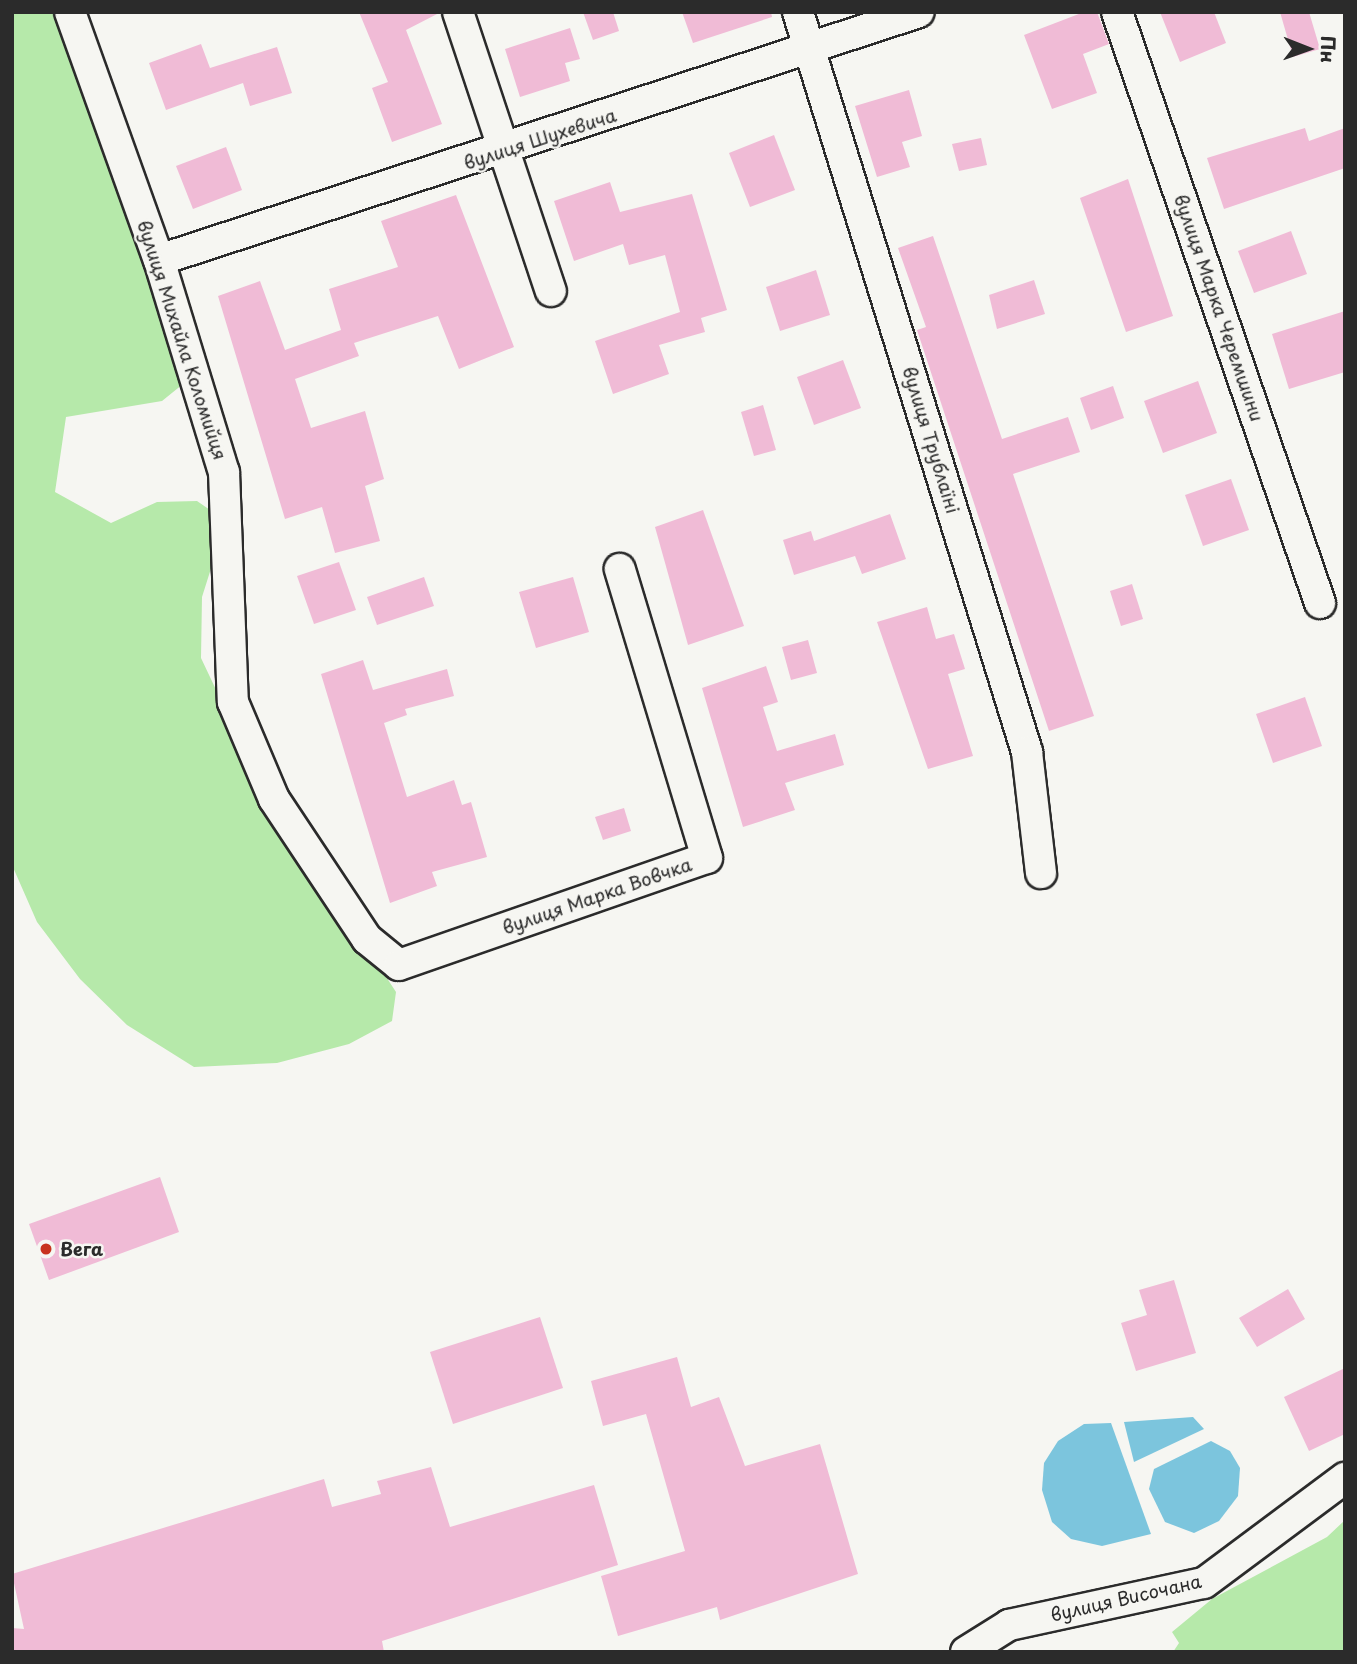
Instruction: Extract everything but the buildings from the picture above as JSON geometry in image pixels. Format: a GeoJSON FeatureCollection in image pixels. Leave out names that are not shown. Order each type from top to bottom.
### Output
{"type":"FeatureCollection","features":[{"type":"Feature","properties":{"kind":"street","name":"вулиця Михайла Коломийця"},"geometry":{"type":"LineString","coordinates":[[70,12],[159,260],[224,472],[233,702],[274,799],[367,939],[399,965]]}},
{"type":"Feature","properties":{"kind":"street"},"geometry":{"type":"LineString","coordinates":[[458,12],[551,291]]}},
{"type":"Feature","properties":{"kind":"street","name":"вулиця Трублаїні"},"geometry":{"type":"LineString","coordinates":[[798,12],[1027,752],[1041,873]]}},
{"type":"Feature","properties":{"kind":"street","name":"вулиця Шухевича"},"geometry":{"type":"LineString","coordinates":[[159,260],[506,151],[919,12]]}},
{"type":"Feature","properties":{"kind":"street","name":"вулиця Марка Черемшини"},"geometry":{"type":"LineString","coordinates":[[1117,12],[1320,603]]}},
{"type":"Feature","properties":{"kind":"street","name":"вулиця Марка Вовчка"},"geometry":{"type":"LineString","coordinates":[[399,965],[707,858],[620,569]]}},
{"type":"Feature","properties":{"kind":"street","name":"вулиця Височана"},"geometry":{"type":"LineString","coordinates":[[965,1652],[1009,1625],[1204,1583],[1345,1478]]}},
{"type":"Feature","properties":{"kind":"green space"},"geometry":{"type":"Polygon","coordinates":[[[12,12],[64,12],[188,380],[162,401],[66,417],[55,492],[111,523],[157,502],[197,501],[226,521],[202,597],[201,658],[263,789],[396,992],[392,1021],[349,1044],[277,1063],[194,1067],[127,1025],[80,979],[37,922],[12,865],[12,12]]]}},
{"type":"Feature","properties":{"kind":"green space"},"geometry":{"type":"Polygon","coordinates":[[[1345,1520],[1345,1652],[1173,1652],[1179,1643],[1172,1632],[1212,1599],[1327,1537],[1345,1520]]]}},
{"type":"Feature","properties":{"kind":"water"},"geometry":{"type":"Polygon","coordinates":[[[1193,1417],[1204,1429],[1134,1462],[1124,1422],[1193,1417]]]}},
{"type":"Feature","properties":{"kind":"water"},"geometry":{"type":"Polygon","coordinates":[[[1111,1423],[1151,1534],[1102,1546],[1071,1539],[1052,1522],[1042,1490],[1044,1463],[1058,1441],[1084,1424],[1111,1423]]]}},
{"type":"Feature","properties":{"kind":"water"},"geometry":{"type":"Polygon","coordinates":[[[1211,1441],[1230,1451],[1240,1468],[1238,1496],[1219,1521],[1194,1533],[1165,1522],[1149,1489],[1154,1469],[1211,1441]]]}},
{"type":"Feature","properties":{"kind":"place","name":"Вега"},"geometry":{"type":"Point","coordinates":[46,1249]}}]}
